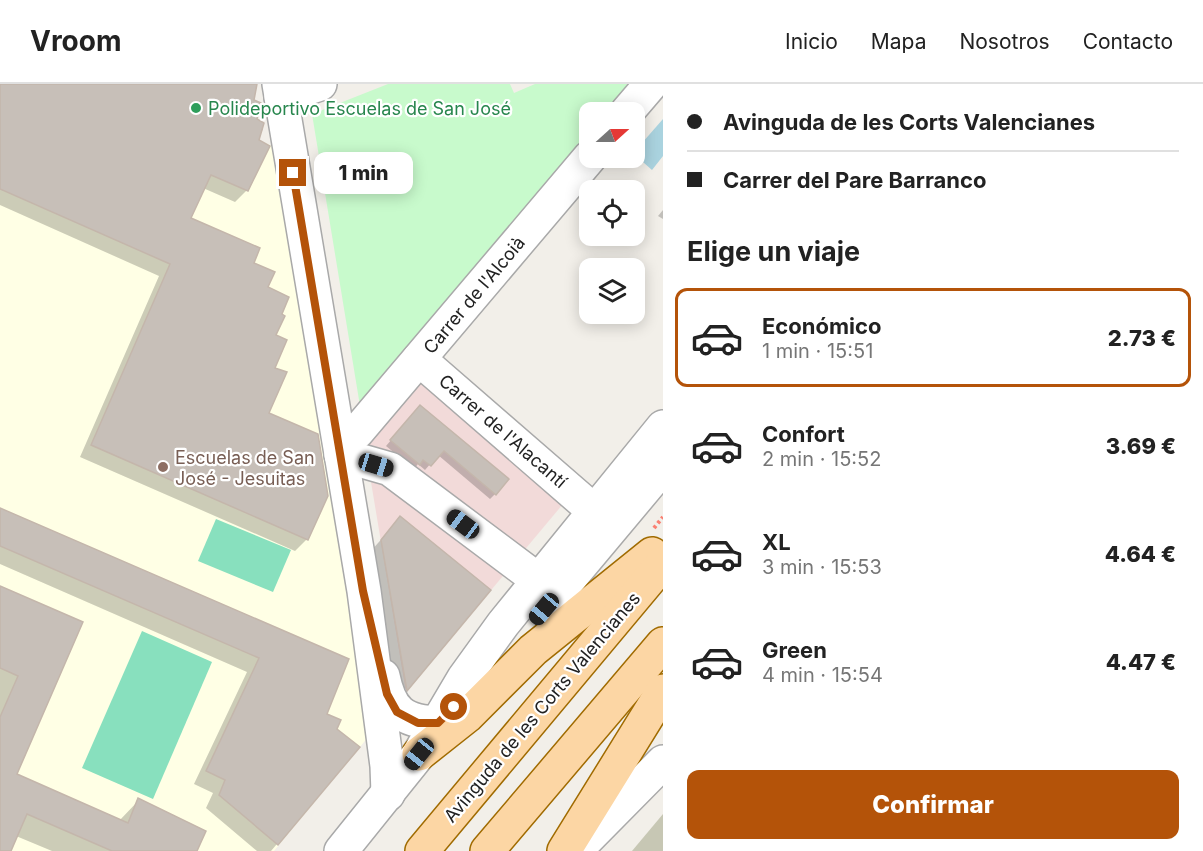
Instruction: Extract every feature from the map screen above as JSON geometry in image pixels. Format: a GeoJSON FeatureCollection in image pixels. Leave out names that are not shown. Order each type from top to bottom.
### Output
{"type":"FeatureCollection","features":[{"type":"Feature","properties":{"kind":"main road"},"geometry":{"type":"LineString","coordinates":[[419,754],[467,716],[533,650],[663,545]]}},
{"type":"Feature","properties":{"kind":"main road","name":"Avinguda de les Corts Valencianes"},"geometry":{"type":"LineString","coordinates":[[422,851],[663,564]]}},
{"type":"Feature","properties":{"kind":"main road"},"geometry":{"type":"LineString","coordinates":[[488,851],[663,644]]}},
{"type":"Feature","properties":{"kind":"main road"},"geometry":{"type":"LineString","coordinates":[[564,851],[663,691]]}},
{"type":"Feature","properties":{"kind":"street"},"geometry":{"type":"LineString","coordinates":[[320,84],[280,90],[349,443],[363,591],[387,766],[388,794]]}},
{"type":"Feature","properties":{"kind":"street"},"geometry":{"type":"LineString","coordinates":[[636,102],[651,84]]}},
{"type":"Feature","properties":{"kind":"street","name":"Carrer de l'Alcoià"},"geometry":{"type":"LineString","coordinates":[[349,443],[581,168]]}},
{"type":"Feature","properties":{"kind":"street","name":"Carrer de l'Alacantí"},"geometry":{"type":"LineString","coordinates":[[419,359],[586,504]]}},
{"type":"Feature","properties":{"kind":"street"},"geometry":{"type":"LineString","coordinates":[[341,851],[419,754],[464,678],[538,580],[663,427]]}},
{"type":"Feature","properties":{"kind":"street"},"geometry":{"type":"LineString","coordinates":[[349,443],[390,470],[538,580]]}},
{"type":"Feature","properties":{"kind":"street"},"geometry":{"type":"LineString","coordinates":[[363,591],[387,694],[397,712],[418,723],[438,723],[488,675],[663,467]]}},
{"type":"Feature","properties":{"kind":"street"},"geometry":{"type":"LineString","coordinates":[[625,798],[663,750]]}},
{"type":"Feature","properties":{"kind":"street"},"geometry":{"type":"LineString","coordinates":[[574,851],[663,762]]}},
{"type":"Feature","properties":{"kind":"shaded area","name":"Escuelas de San José - Jesuitas"},"geometry":{"type":"Polygon","coordinates":[[[0,84],[221,124],[275,147],[369,736],[274,851],[0,851],[0,84]]]}},
{"type":"Feature","properties":{"kind":"shaded area"},"geometry":{"type":"Polygon","coordinates":[[[419,374],[568,498],[406,692],[364,440],[419,374]]]}},
{"type":"Feature","properties":{"kind":"shaded area"},"geometry":{"type":"Polygon","coordinates":[[[663,814],[663,851],[632,851],[663,814]]]}},
{"type":"Feature","properties":{"kind":"green space"},"geometry":{"type":"Polygon","coordinates":[[[388,84],[510,84],[514,93],[535,84],[633,84],[618,102],[579,102],[579,149],[361,412],[312,114],[388,84]]]}},
{"type":"Feature","properties":{"kind":"green space"},"geometry":{"type":"Polygon","coordinates":[[[216,519],[291,550],[273,592],[198,561],[216,519]]]}},
{"type":"Feature","properties":{"kind":"green space"},"geometry":{"type":"Polygon","coordinates":[[[142,631],[212,662],[153,799],[82,768],[142,631]]]}},
{"type":"Feature","properties":{"kind":"water"},"geometry":{"type":"Polygon","coordinates":[[[663,119],[663,156],[652,170],[645,164],[645,140],[663,119]]]}},
{"type":"Feature","properties":{"kind":"building"},"geometry":{"type":"Polygon","coordinates":[[[0,84],[257,84],[254,100],[261,103],[257,119],[264,123],[259,140],[270,146],[248,191],[211,175],[191,218],[260,248],[254,263],[275,272],[268,287],[289,297],[282,314],[285,316],[276,335],[287,340],[275,368],[287,372],[269,413],[318,434],[328,496],[308,540],[91,445],[170,264],[0,189],[0,84]]]}},
{"type":"Feature","properties":{"kind":"building"},"geometry":{"type":"Polygon","coordinates":[[[420,405],[509,479],[496,495],[444,451],[431,466],[423,460],[420,465],[390,440],[420,405]]]}},
{"type":"Feature","properties":{"kind":"building"},"geometry":{"type":"Polygon","coordinates":[[[0,508],[349,659],[327,714],[341,720],[337,729],[360,747],[278,845],[219,795],[225,780],[206,771],[259,658],[0,546],[0,508]]]}},
{"type":"Feature","properties":{"kind":"building"},"geometry":{"type":"Polygon","coordinates":[[[400,516],[491,590],[407,691],[381,540],[400,516]]]}},
{"type":"Feature","properties":{"kind":"building"},"geometry":{"type":"Polygon","coordinates":[[[0,586],[83,622],[17,774],[128,823],[138,798],[206,831],[197,851],[112,851],[27,814],[11,851],[0,851],[0,717],[18,676],[0,668],[0,586]]]}},
{"type":"Feature","properties":{"kind":"place","name":"Polideportivo Escuelas de San José"},"geometry":{"type":"Point","coordinates":[196,108]}},
{"type":"Feature","properties":{"kind":"place","name":"Escuelas de San José - Jesuitas"},"geometry":{"type":"Point","coordinates":[163,467]}},
{"type":"Feature","properties":{"kind":"route"},"geometry":{"type":"LineString","coordinates":[[293,173],[363,591],[387,694],[397,712],[418,723],[438,723],[454,707]]}}]}
